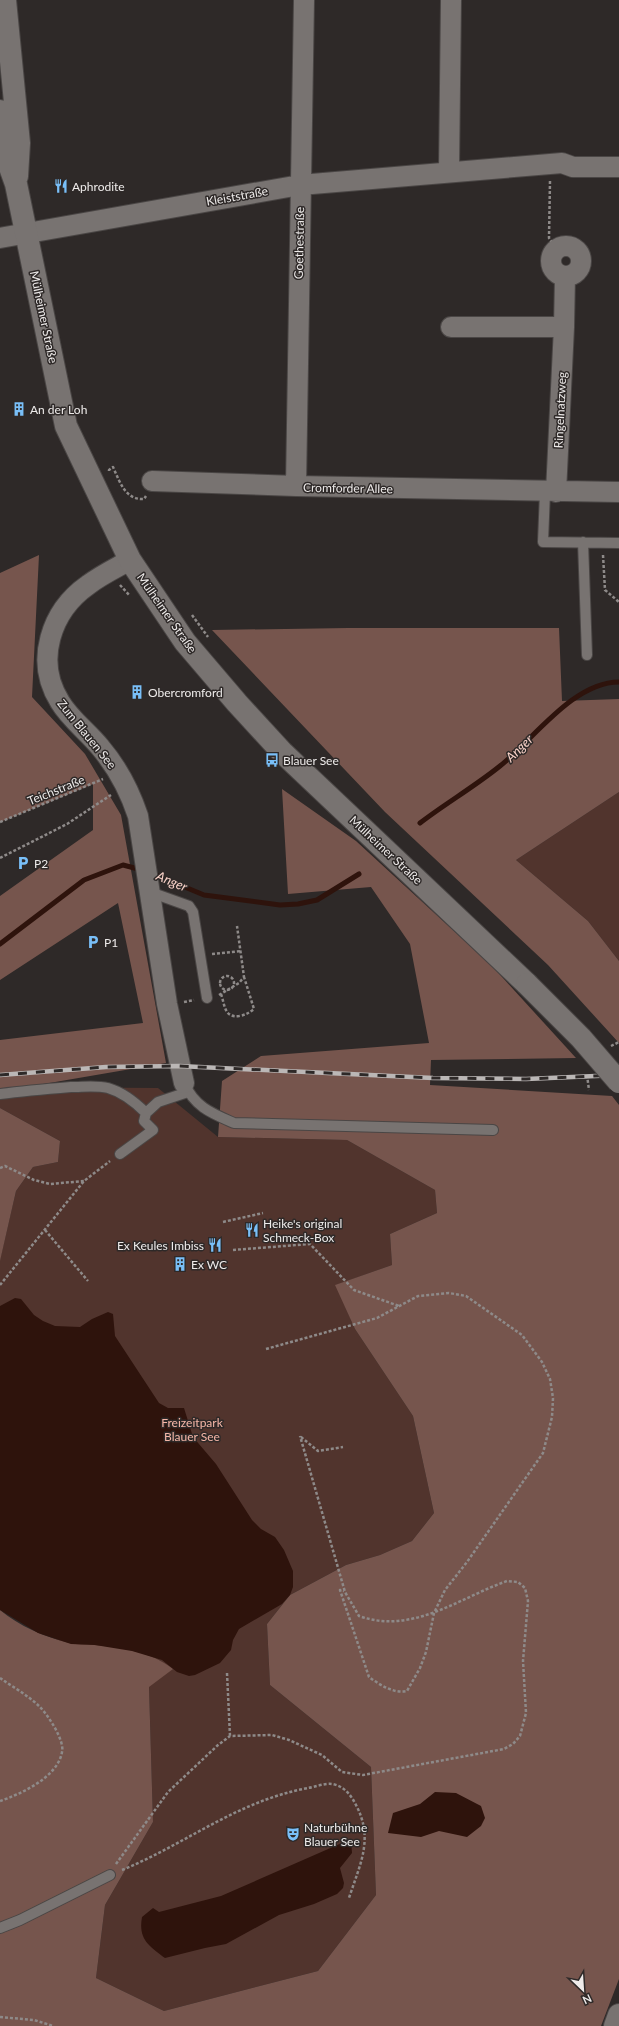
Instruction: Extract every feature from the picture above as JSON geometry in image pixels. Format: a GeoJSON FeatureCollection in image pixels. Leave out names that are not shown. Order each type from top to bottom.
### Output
{"type":"FeatureCollection","features":[{"type":"Feature","properties":{"kind":"main road","name":"Mülheimer Straße"},"geometry":{"type":"LineString","coordinates":[[6,0],[19,143],[16,184]]}},
{"type":"Feature","properties":{"kind":"main road","name":"Mülheimer Straße"},"geometry":{"type":"LineString","coordinates":[[0,111],[2,145],[16,184],[66,426],[130,560],[184,642],[282,752],[527,984],[581,1038],[619,1082]]}},
{"type":"Feature","properties":{"kind":"main road"},"geometry":{"type":"LineString","coordinates":[[615,2026],[619,2015]]}},
{"type":"Feature","properties":{"kind":"street","name":"Goethestraße"},"geometry":{"type":"LineString","coordinates":[[296,486],[304,0]]}},
{"type":"Feature","properties":{"kind":"street"},"geometry":{"type":"LineString","coordinates":[[449,171],[451,0]]}},
{"type":"Feature","properties":{"kind":"street","name":"Kleiststraße"},"geometry":{"type":"LineString","coordinates":[[27,233],[300,185],[449,171],[562,163],[573,167],[619,167]]}},
{"type":"Feature","properties":{"kind":"street"},"geometry":{"type":"LineString","coordinates":[[0,238],[27,233]]}},
{"type":"Feature","properties":{"kind":"street","name":"Ringelnatzweg"},"geometry":{"type":"LineString","coordinates":[[551,492],[564,327],[565,276],[559,275],[552,268],[550,259],[556,249]]}},
{"type":"Feature","properties":{"kind":"street"},"geometry":{"type":"LineString","coordinates":[[451,327],[564,327]]}},
{"type":"Feature","properties":{"kind":"street","name":"Cromforder Allee"},"geometry":{"type":"LineString","coordinates":[[152,481],[296,486],[551,492],[619,492]]}},
{"type":"Feature","properties":{"kind":"street","name":"Zum Blauen See"},"geometry":{"type":"LineString","coordinates":[[130,560],[88,585],[64,607],[55,622],[48,641],[48,674],[60,703],[101,747],[121,779],[138,816],[167,1004],[186,1088]]}},
{"type":"Feature","properties":{"kind":"lane"},"geometry":{"type":"LineString","coordinates":[[551,492],[543,542],[619,543]]}},
{"type":"Feature","properties":{"kind":"lane"},"geometry":{"type":"LineString","coordinates":[[584,542],[587,655]]}},
{"type":"Feature","properties":{"kind":"lane"},"geometry":{"type":"LineString","coordinates":[[149,888],[189,906],[195,923],[207,998]]}},
{"type":"Feature","properties":{"kind":"lane"},"geometry":{"type":"LineString","coordinates":[[0,1094],[56,1088],[93,1086],[106,1087],[119,1091],[138,1104],[146,1113]]}},
{"type":"Feature","properties":{"kind":"lane"},"geometry":{"type":"LineString","coordinates":[[120,1154],[153,1130],[144,1121],[146,1113],[158,1102],[186,1088],[200,1106],[234,1123],[494,1130]]}},
{"type":"Feature","properties":{"kind":"lane"},"geometry":{"type":"LineString","coordinates":[[0,1928],[20,1920],[110,1875]]}},
{"type":"Feature","properties":{"kind":"path"},"geometry":{"type":"LineString","coordinates":[[550,164],[550,238],[556,249]]}},
{"type":"Feature","properties":{"kind":"path"},"geometry":{"type":"LineString","coordinates":[[109,470],[114,467],[125,491],[135,499],[144,499],[152,481]]}},
{"type":"Feature","properties":{"kind":"path"},"geometry":{"type":"LineString","coordinates":[[603,542],[605,590],[619,602]]}},
{"type":"Feature","properties":{"kind":"path"},"geometry":{"type":"LineString","coordinates":[[188,610],[209,638]]}},
{"type":"Feature","properties":{"kind":"path"},"geometry":{"type":"LineString","coordinates":[[0,858],[67,824],[121,779]]}},
{"type":"Feature","properties":{"kind":"path","name":"Teichstraße"},"geometry":{"type":"LineString","coordinates":[[0,822],[94,784],[121,779]]}},
{"type":"Feature","properties":{"kind":"path"},"geometry":{"type":"LineString","coordinates":[[221,994],[226,1011],[229,1015],[240,1016],[251,1012],[254,1009],[244,977],[237,926]]}},
{"type":"Feature","properties":{"kind":"path"},"geometry":{"type":"LineString","coordinates":[[201,956],[222,952],[241,951]]}},
{"type":"Feature","properties":{"kind":"path"},"geometry":{"type":"LineString","coordinates":[[227,976],[233,979],[234,984],[230,989],[224,990],[221,987],[220,982],[222,977],[227,976]]}},
{"type":"Feature","properties":{"kind":"path"},"geometry":{"type":"LineString","coordinates":[[167,1004],[207,998],[221,994],[230,989],[244,977]]}},
{"type":"Feature","properties":{"kind":"path"},"geometry":{"type":"LineString","coordinates":[[0,1285],[84,1181],[109,1161]]}},
{"type":"Feature","properties":{"kind":"path"},"geometry":{"type":"LineString","coordinates":[[0,1168],[5,1166],[34,1180],[50,1184],[84,1181]]}},
{"type":"Feature","properties":{"kind":"path"},"geometry":{"type":"LineString","coordinates":[[223,1222],[263,1213]]}},
{"type":"Feature","properties":{"kind":"path"},"geometry":{"type":"LineString","coordinates":[[45,1230],[88,1281]]}},
{"type":"Feature","properties":{"kind":"path"},"geometry":{"type":"LineString","coordinates":[[233,1250],[310,1244],[354,1290],[400,1307]]}},
{"type":"Feature","properties":{"kind":"path"},"geometry":{"type":"LineString","coordinates":[[266,1350],[377,1318],[418,1296],[449,1293],[466,1296],[522,1335],[542,1362],[550,1379],[553,1398],[552,1417],[543,1454],[467,1562],[445,1590],[434,1613],[426,1652],[420,1668],[407,1691],[400,1693],[378,1684],[369,1677],[340,1590],[345,1592]]}},
{"type":"Feature","properties":{"kind":"path"},"geometry":{"type":"LineString","coordinates":[[110,1875],[118,1861],[168,1792],[218,1745],[230,1736],[272,1735],[289,1740],[322,1755],[342,1772],[363,1775],[504,1749],[513,1744],[520,1736],[526,1713],[524,1661],[528,1601],[525,1588],[518,1582],[506,1581],[434,1613],[385,1623],[360,1616],[345,1592],[300,1436],[318,1451],[342,1448]]}},
{"type":"Feature","properties":{"kind":"path"},"geometry":{"type":"LineString","coordinates":[[227,1673],[230,1736]]}},
{"type":"Feature","properties":{"kind":"path"},"geometry":{"type":"LineString","coordinates":[[0,1678],[40,1706],[57,1732],[63,1751],[57,1764],[42,1781],[11,1798],[0,1801]]}},
{"type":"Feature","properties":{"kind":"path"},"geometry":{"type":"LineString","coordinates":[[110,1875],[146,1860],[234,1812],[282,1793],[331,1784],[350,1793],[364,1820],[365,1836],[362,1860],[349,1898]]}},
{"type":"Feature","properties":{"kind":"path"},"geometry":{"type":"LineString","coordinates":[[0,2018],[34,2020],[53,2026]]}},
{"type":"Feature","properties":{"kind":"green space"},"geometry":{"type":"Polygon","coordinates":[[[619,792],[619,961],[588,921],[516,860],[619,792]]]}},
{"type":"Feature","properties":{"kind":"green space","name":"Freizeitpark Blauer See"},"geometry":{"type":"Polygon","coordinates":[[[26,1087],[158,1088],[218,1137],[347,1140],[435,1190],[437,1213],[390,1234],[392,1265],[336,1285],[355,1329],[413,1416],[434,1513],[412,1541],[380,1555],[346,1565],[290,1595],[267,1624],[270,1685],[371,1767],[376,1895],[318,1971],[164,2011],[96,1978],[105,1905],[153,1822],[149,1687],[0,1610],[0,1260],[16,1191],[33,1167],[58,1162],[60,1141],[0,1108],[0,1099],[26,1087]]]}},
{"type":"Feature","properties":{"kind":"shaded area"},"geometry":{"type":"Polygon","coordinates":[[[39,555],[32,697],[85,754],[121,815],[166,1063],[26,1087],[0,1099],[0,1040],[143,1023],[118,903],[0,980],[0,896],[93,830],[93,784],[0,822],[0,573],[39,555]]]}},
{"type":"Feature","properties":{"kind":"shaded area"},"geometry":{"type":"Polygon","coordinates":[[[348,628],[559,628],[562,701],[619,699],[619,792],[516,860],[588,921],[619,961],[619,1043],[548,965],[385,812],[212,630],[348,628]]]}},
{"type":"Feature","properties":{"kind":"shaded area"},"geometry":{"type":"Polygon","coordinates":[[[282,789],[356,841],[492,966],[576,1058],[431,1060],[430,1085],[612,1096],[619,1105],[619,1979],[601,2026],[0,2026],[0,1610],[24,1626],[51,1638],[72,1644],[104,1646],[135,1651],[155,1658],[173,1669],[149,1687],[153,1822],[105,1905],[96,1978],[164,2011],[318,1971],[376,1895],[371,1767],[270,1685],[267,1624],[290,1595],[346,1565],[380,1555],[412,1541],[434,1513],[413,1416],[355,1329],[335,1285],[392,1265],[390,1234],[437,1213],[435,1190],[347,1140],[218,1137],[222,1081],[261,1056],[429,1043],[410,944],[371,887],[288,894],[282,789]]]}},
{"type":"Feature","properties":{"kind":"shaded area"},"geometry":{"type":"Polygon","coordinates":[[[0,1108],[60,1141],[58,1162],[33,1167],[16,1191],[0,1261],[0,1108]]]}},
{"type":"Feature","properties":{"kind":"shaded area"},"geometry":{"type":"Polygon","coordinates":[[[15,1298],[21,1299],[34,1315],[55,1326],[80,1327],[92,1319],[108,1312],[113,1314],[115,1336],[159,1403],[168,1408],[184,1408],[193,1437],[216,1464],[252,1520],[261,1529],[275,1537],[284,1550],[293,1571],[293,1587],[290,1595],[282,1604],[239,1629],[233,1640],[231,1650],[220,1663],[195,1675],[189,1676],[177,1672],[162,1660],[132,1651],[95,1645],[71,1644],[38,1633],[0,1610],[0,1306],[15,1298]]]}},
{"type":"Feature","properties":{"kind":"shaded area"},"geometry":{"type":"Polygon","coordinates":[[[435,1792],[456,1793],[481,1806],[485,1818],[481,1826],[467,1837],[439,1831],[421,1837],[388,1833],[393,1813],[420,1804],[435,1792]]]}},
{"type":"Feature","properties":{"kind":"shaded area"},"geometry":{"type":"Polygon","coordinates":[[[351,1839],[352,1853],[340,1868],[344,1883],[343,1888],[337,1894],[314,1904],[279,1915],[226,1944],[165,1958],[150,1946],[143,1936],[141,1925],[142,1917],[153,1908],[159,1912],[221,1896],[351,1839]]]}},
{"type":"Feature","properties":{"kind":"waterway","name":"Anger"},"geometry":{"type":"LineString","coordinates":[[420,823],[500,766],[555,714],[570,702],[586,691],[602,685],[619,682]]}},
{"type":"Feature","properties":{"kind":"waterway","name":"Anger"},"geometry":{"type":"LineString","coordinates":[[0,944],[84,880],[123,865],[142,870]]}},
{"type":"Feature","properties":{"kind":"waterway","name":"Anger"},"geometry":{"type":"LineString","coordinates":[[151,873],[204,895],[280,905],[298,904],[317,900],[359,874]]}},
{"type":"Feature","properties":{"kind":"railway"},"geometry":{"type":"LineString","coordinates":[[0,1075],[106,1067],[179,1066],[433,1078],[526,1079],[619,1075]]}},
{"type":"Feature","properties":{"kind":"place","name":"Aphrodite"},"geometry":{"type":"Point","coordinates":[61,186]}},
{"type":"Feature","properties":{"kind":"place","name":"An der Loh"},"geometry":{"type":"Point","coordinates":[19,409]}},
{"type":"Feature","properties":{"kind":"place","name":"Obercromford"},"geometry":{"type":"Point","coordinates":[137,692]}},
{"type":"Feature","properties":{"kind":"place","name":"Blauer See"},"geometry":{"type":"Point","coordinates":[272,760]}},
{"type":"Feature","properties":{"kind":"place","name":"P2"},"geometry":{"type":"Point","coordinates":[23,863]}},
{"type":"Feature","properties":{"kind":"place","name":"P1"},"geometry":{"type":"Point","coordinates":[93,942]}},
{"type":"Feature","properties":{"kind":"place","name":"Heike's original Schmeck-Box"},"geometry":{"type":"Point","coordinates":[252,1230]}},
{"type":"Feature","properties":{"kind":"place","name":"Ex Keules Imbiss"},"geometry":{"type":"Point","coordinates":[215,1245]}},
{"type":"Feature","properties":{"kind":"place","name":"Ex WC"},"geometry":{"type":"Point","coordinates":[180,1264]}},
{"type":"Feature","properties":{"kind":"place","name":"Naturbühne Blauer See"},"geometry":{"type":"Point","coordinates":[293,1834]}}]}
